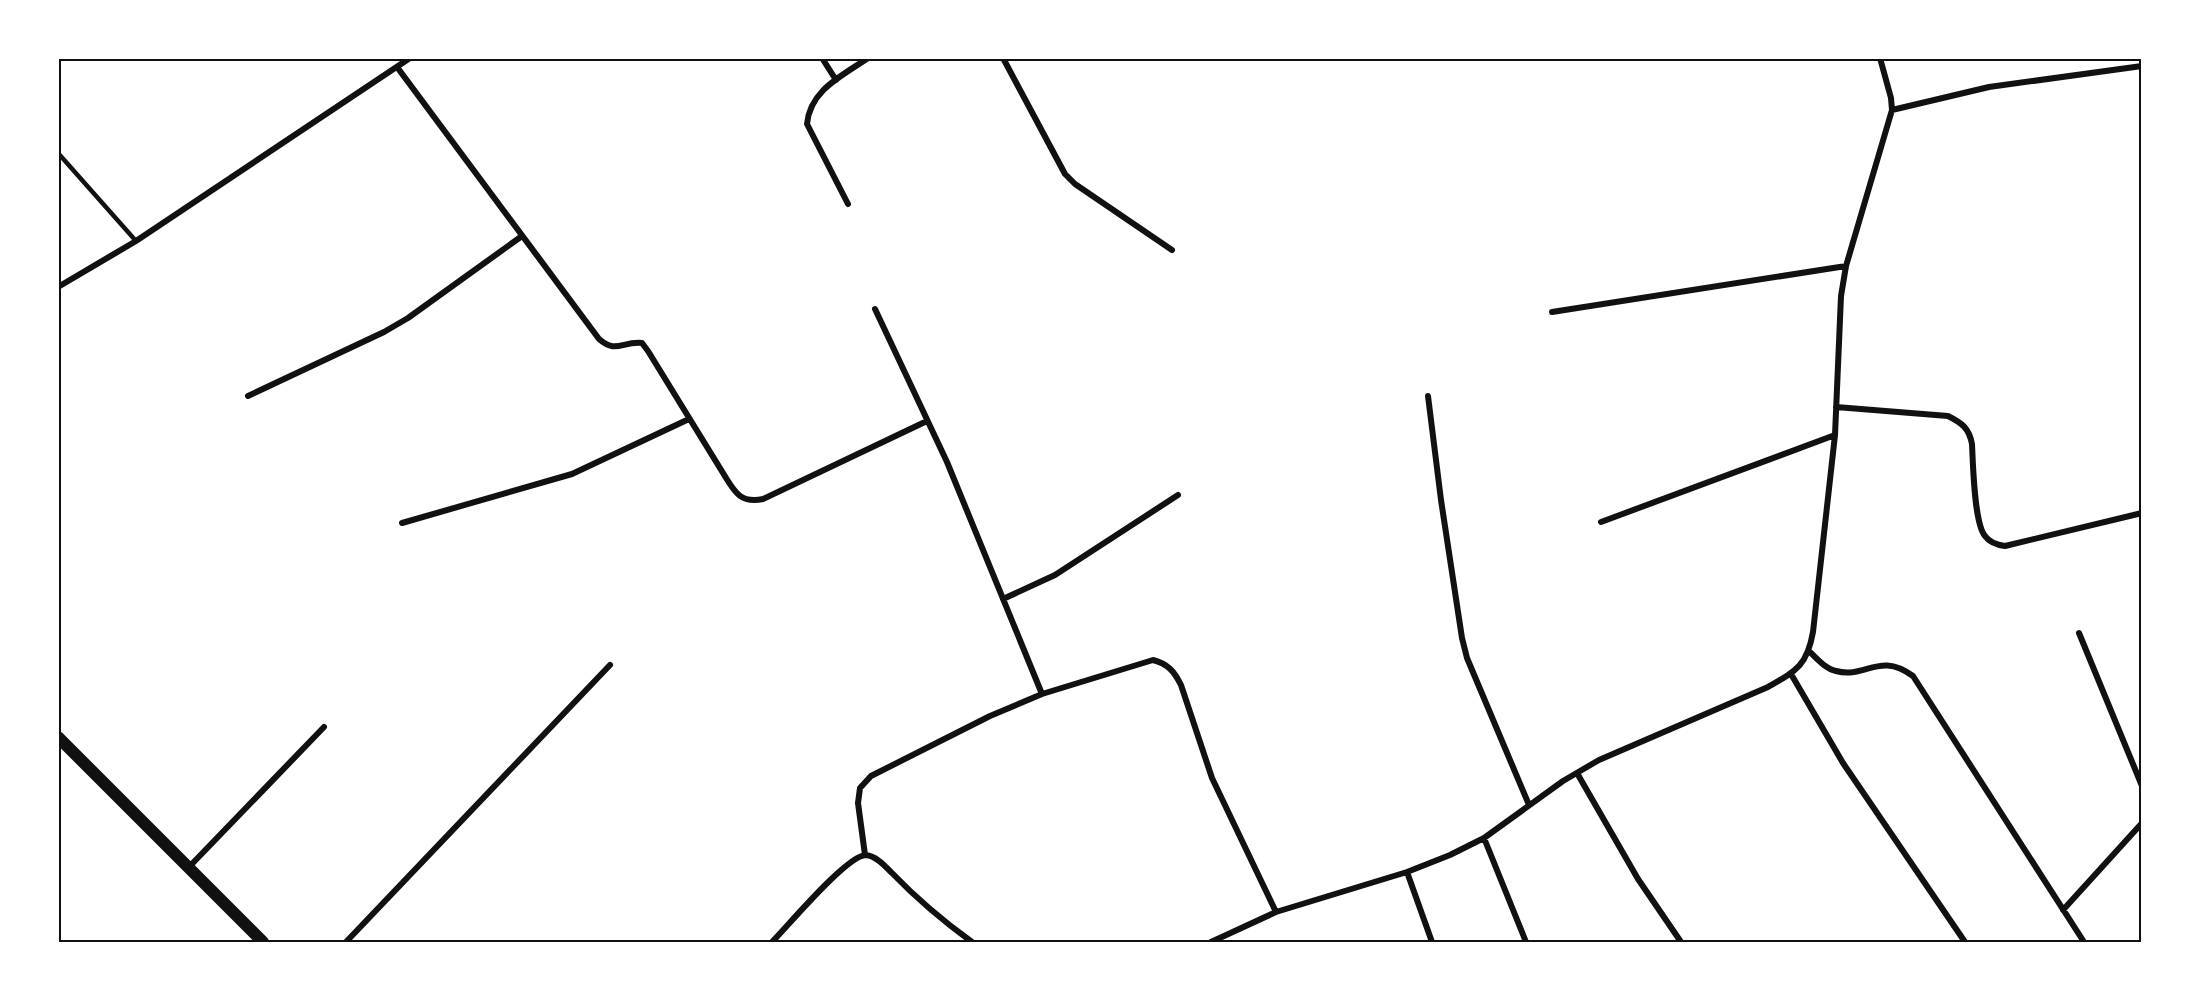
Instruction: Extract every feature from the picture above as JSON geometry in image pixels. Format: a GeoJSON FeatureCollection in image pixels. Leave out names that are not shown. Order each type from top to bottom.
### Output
{"type":"FeatureCollection","features":[{"type":"Feature","properties":{"kind":"main road"},"geometry":{"type":"LineString","coordinates":[[58,737],[263,942]]}},
{"type":"Feature","properties":{"kind":"street"},"geometry":{"type":"LineString","coordinates":[[58,287],[136,241],[410,58]]}},
{"type":"Feature","properties":{"kind":"street"},"geometry":{"type":"LineString","coordinates":[[822,58],[836,80]]}},
{"type":"Feature","properties":{"kind":"street"},"geometry":{"type":"LineString","coordinates":[[848,204],[807,124],[808,112],[816,95],[868,58]]}},
{"type":"Feature","properties":{"kind":"street"},"geometry":{"type":"LineString","coordinates":[[1003,58],[1065,174],[1075,184],[1172,250]]}},
{"type":"Feature","properties":{"kind":"street"},"geometry":{"type":"LineString","coordinates":[[1211,942],[1276,912],[1407,872],[1450,855],[1484,838],[1529,805],[1599,760],[1768,687],[1791,674],[1803,662],[1809,651],[1835,435],[1841,296],[1846,266],[1892,110],[1880,58]]}},
{"type":"Feature","properties":{"kind":"street"},"geometry":{"type":"LineString","coordinates":[[1892,110],[1989,87],[2142,66]]}},
{"type":"Feature","properties":{"kind":"street"},"geometry":{"type":"LineString","coordinates":[[397,67],[599,339],[613,348],[632,342],[642,343],[733,490],[742,498],[751,502],[763,499],[927,421]]}},
{"type":"Feature","properties":{"kind":"street"},"geometry":{"type":"LineString","coordinates":[[248,396],[384,332],[408,318],[522,236]]}},
{"type":"Feature","properties":{"kind":"street"},"geometry":{"type":"LineString","coordinates":[[1552,312],[1846,266]]}},
{"type":"Feature","properties":{"kind":"street"},"geometry":{"type":"LineString","coordinates":[[875,309],[927,421],[1042,694]]}},
{"type":"Feature","properties":{"kind":"street"},"geometry":{"type":"LineString","coordinates":[[1428,396],[1462,638],[1467,658],[1529,805]]}},
{"type":"Feature","properties":{"kind":"street"},"geometry":{"type":"LineString","coordinates":[[1836,407],[1947,416],[1960,422],[1969,431],[1971,438],[1979,522],[1984,536],[1994,544],[2005,546],[2142,513]]}},
{"type":"Feature","properties":{"kind":"street"},"geometry":{"type":"LineString","coordinates":[[402,523],[572,474],[688,419]]}},
{"type":"Feature","properties":{"kind":"street"},"geometry":{"type":"LineString","coordinates":[[1601,522],[1835,435]]}},
{"type":"Feature","properties":{"kind":"street"},"geometry":{"type":"LineString","coordinates":[[1003,599],[1055,575],[1178,495]]}},
{"type":"Feature","properties":{"kind":"street"},"geometry":{"type":"LineString","coordinates":[[2079,633],[2142,786]]}},
{"type":"Feature","properties":{"kind":"street"},"geometry":{"type":"LineString","coordinates":[[1809,651],[1833,671],[1844,673],[1888,664],[1902,668],[1913,676],[2084,942]]}},
{"type":"Feature","properties":{"kind":"street"},"geometry":{"type":"LineString","coordinates":[[865,855],[858,803],[860,788],[872,776],[990,716],[1042,694],[1153,660],[1164,663],[1175,672],[1212,778],[1276,912]]}},
{"type":"Feature","properties":{"kind":"street"},"geometry":{"type":"LineString","coordinates":[[346,942],[610,665]]}},
{"type":"Feature","properties":{"kind":"street"},"geometry":{"type":"LineString","coordinates":[[1791,674],[1843,763],[1965,942]]}},
{"type":"Feature","properties":{"kind":"street"},"geometry":{"type":"LineString","coordinates":[[189,867],[324,728]]}},
{"type":"Feature","properties":{"kind":"street"},"geometry":{"type":"LineString","coordinates":[[1577,773],[1638,879],[1681,942]]}},
{"type":"Feature","properties":{"kind":"street"},"geometry":{"type":"LineString","coordinates":[[2063,910],[2142,823]]}},
{"type":"Feature","properties":{"kind":"street"},"geometry":{"type":"LineString","coordinates":[[1484,838],[1526,942]]}},
{"type":"Feature","properties":{"kind":"street"},"geometry":{"type":"LineString","coordinates":[[772,942],[839,871],[855,859],[865,855],[876,858],[920,902],[972,942]]}},
{"type":"Feature","properties":{"kind":"street"},"geometry":{"type":"LineString","coordinates":[[1407,872],[1432,942]]}},
{"type":"Feature","properties":{"kind":"lane"},"geometry":{"type":"LineString","coordinates":[[58,153],[136,241]]}}]}
